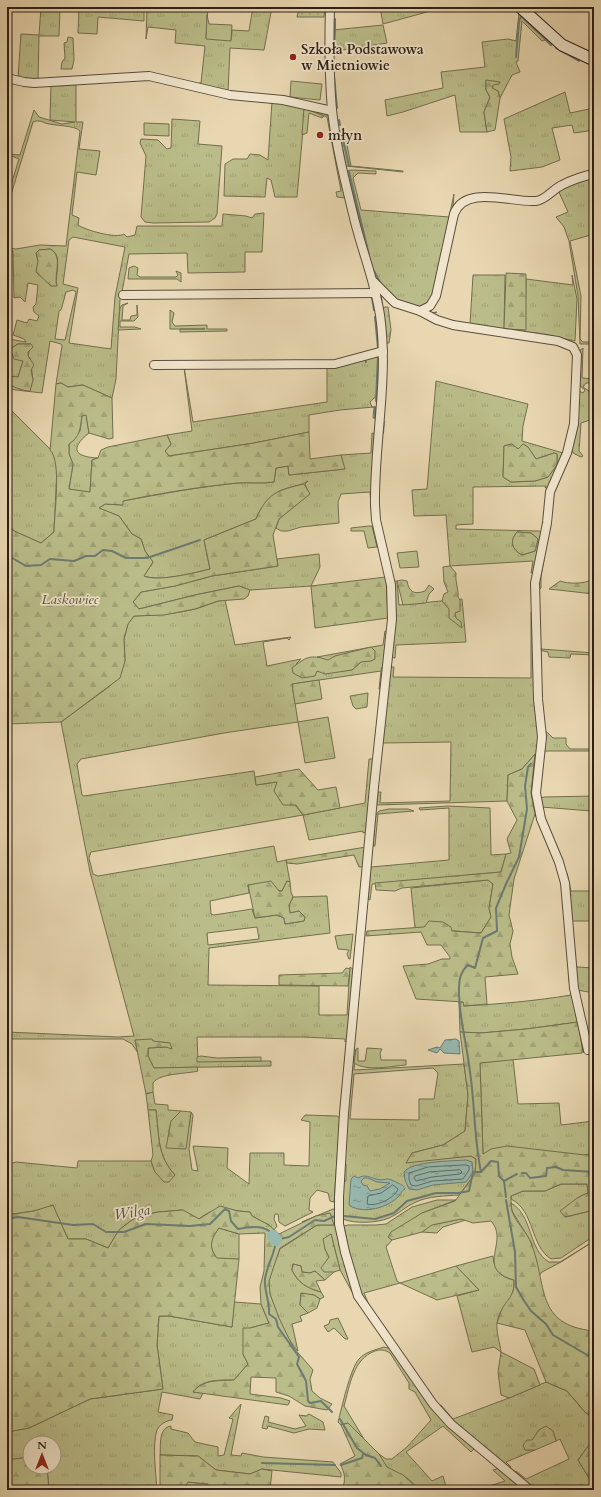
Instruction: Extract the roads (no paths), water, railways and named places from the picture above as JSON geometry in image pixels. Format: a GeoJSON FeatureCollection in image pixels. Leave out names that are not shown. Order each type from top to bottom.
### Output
{"type":"FeatureCollection","features":[{"type":"Feature","properties":{"kind":"street"},"geometry":{"type":"LineString","coordinates":[[330,7],[329,64],[332,111],[342,169],[376,293],[381,324],[383,351],[375,505],[376,520],[391,585],[392,619],[374,786],[344,1113],[339,1197],[339,1224],[345,1252],[358,1296],[433,1404],[451,1424],[530,1490]]}},
{"type":"Feature","properties":{"kind":"street"},"geometry":{"type":"LineString","coordinates":[[520,7],[562,45],[594,60]]}},
{"type":"Feature","properties":{"kind":"street"},"geometry":{"type":"LineString","coordinates":[[7,78],[34,83],[149,76],[230,96],[283,100],[332,111]]}},
{"type":"Feature","properties":{"kind":"street"},"geometry":{"type":"LineString","coordinates":[[420,311],[430,306],[436,296],[457,206],[470,199],[485,197],[540,200],[561,185],[594,174]]}},
{"type":"Feature","properties":{"kind":"street"},"geometry":{"type":"LineString","coordinates":[[371,279],[395,303],[420,311],[437,320],[453,325],[563,342],[573,347],[577,355],[574,424],[567,453],[550,492],[547,523],[535,583],[538,699],[542,729],[536,793],[541,819],[559,862],[565,883],[574,988],[588,1050]]}},
{"type":"Feature","properties":{"kind":"street"},"geometry":{"type":"LineString","coordinates":[[123,295],[376,293]]}},
{"type":"Feature","properties":{"kind":"street"},"geometry":{"type":"LineString","coordinates":[[154,365],[335,364],[383,351]]}},
{"type":"Feature","properties":{"kind":"water"},"geometry":{"type":"Polygon","coordinates":[[[456,1039],[459,1041],[460,1054],[444,1053],[440,1049],[437,1053],[428,1050],[437,1047],[440,1048],[445,1040],[456,1039]]]}},
{"type":"Feature","properties":{"kind":"water"},"geometry":{"type":"Polygon","coordinates":[[[466,1160],[472,1162],[473,1172],[466,1182],[433,1185],[417,1190],[409,1189],[405,1180],[404,1172],[408,1168],[433,1162],[466,1160]]]}},
{"type":"Feature","properties":{"kind":"water"},"geometry":{"type":"Polygon","coordinates":[[[354,1176],[358,1178],[365,1176],[380,1180],[390,1179],[405,1189],[394,1200],[382,1207],[362,1210],[350,1206],[349,1204],[351,1179],[354,1176]],[[364,1178],[361,1181],[370,1191],[380,1189],[390,1183],[377,1182],[368,1178],[364,1178]]]}},
{"type":"Feature","properties":{"kind":"waterway"},"geometry":{"type":"LineString","coordinates":[[519,14],[551,45]]}},
{"type":"Feature","properties":{"kind":"waterway"},"geometry":{"type":"LineString","coordinates":[[516,57],[519,22],[521,16]]}},
{"type":"Feature","properties":{"kind":"waterway"},"geometry":{"type":"LineString","coordinates":[[335,19],[335,29]]}},
{"type":"Feature","properties":{"kind":"waterway"},"geometry":{"type":"LineString","coordinates":[[334,46],[335,30]]}},
{"type":"Feature","properties":{"kind":"waterway"},"geometry":{"type":"LineString","coordinates":[[556,48],[579,61]]}},
{"type":"Feature","properties":{"kind":"waterway"},"geometry":{"type":"LineString","coordinates":[[334,75],[337,108]]}},
{"type":"Feature","properties":{"kind":"waterway"},"geometry":{"type":"LineString","coordinates":[[339,120],[340,125]]}},
{"type":"Feature","properties":{"kind":"waterway"},"geometry":{"type":"LineString","coordinates":[[341,131],[349,166]]}},
{"type":"Feature","properties":{"kind":"waterway"},"geometry":{"type":"LineString","coordinates":[[349,172],[369,255]]}},
{"type":"Feature","properties":{"kind":"waterway"},"geometry":{"type":"LineString","coordinates":[[374,271],[382,286]]}},
{"type":"Feature","properties":{"kind":"waterway"},"geometry":{"type":"LineString","coordinates":[[381,297],[386,336]]}},
{"type":"Feature","properties":{"kind":"waterway"},"geometry":{"type":"LineString","coordinates":[[372,298],[374,310]]}},
{"type":"Feature","properties":{"kind":"waterway"},"geometry":{"type":"LineString","coordinates":[[375,317],[378,348]]}},
{"type":"Feature","properties":{"kind":"waterway"},"geometry":{"type":"LineString","coordinates":[[376,401],[378,356]]}},
{"type":"Feature","properties":{"kind":"waterway"},"geometry":{"type":"LineString","coordinates":[[375,407],[375,418]]}},
{"type":"Feature","properties":{"kind":"waterway"},"geometry":{"type":"LineString","coordinates":[[383,433],[384,422]]}},
{"type":"Feature","properties":{"kind":"waterway"},"geometry":{"type":"LineString","coordinates":[[7,555],[26,566],[41,565],[50,559],[74,561],[86,556],[95,556],[103,550],[112,551],[126,558],[147,558],[200,540]]}},
{"type":"Feature","properties":{"kind":"waterway"},"geometry":{"type":"LineString","coordinates":[[481,1172],[477,1147],[472,1084],[460,1008],[459,981],[462,972],[468,965],[475,968],[483,938],[497,931],[496,908],[519,857],[527,809],[525,786],[528,767],[531,764]]}},
{"type":"Feature","properties":{"kind":"waterway","name":"Wilga"},"geometry":{"type":"LineString","coordinates":[[344,1216],[375,1219],[394,1213],[407,1201],[436,1193],[458,1193],[469,1191],[473,1172],[481,1172],[491,1161],[498,1162],[499,1176],[504,1181]]}},
{"type":"Feature","properties":{"kind":"waterway","name":"Wilga"},"geometry":{"type":"LineString","coordinates":[[522,1173],[526,1173],[530,1178],[546,1176],[547,1168],[556,1167],[563,1170],[594,1172]]}},
{"type":"Feature","properties":{"kind":"waterway","name":"Wilga"},"geometry":{"type":"LineString","coordinates":[[504,1181],[517,1174]]}},
{"type":"Feature","properties":{"kind":"waterway"},"geometry":{"type":"LineString","coordinates":[[504,1181],[506,1197]]}},
{"type":"Feature","properties":{"kind":"waterway"},"geometry":{"type":"LineString","coordinates":[[506,1200],[515,1252],[516,1287],[531,1311],[546,1324],[553,1335],[594,1359]]}},
{"type":"Feature","properties":{"kind":"waterway","name":"Wilga"},"geometry":{"type":"LineString","coordinates":[[7,1219],[18,1217],[73,1225],[93,1224],[106,1232],[124,1232],[146,1224],[190,1226],[210,1224],[225,1209],[229,1211],[231,1221],[238,1229],[258,1227],[269,1231]]}},
{"type":"Feature","properties":{"kind":"waterway"},"geometry":{"type":"LineString","coordinates":[[332,1412],[321,1401],[310,1403],[308,1401],[306,1381],[297,1364],[299,1357],[278,1327],[276,1319],[269,1314],[265,1279],[276,1240],[289,1237],[315,1220],[324,1221],[335,1216]]}},
{"type":"Feature","properties":{"kind":"waterway","name":"Wilga"},"geometry":{"type":"LineString","coordinates":[[273,1236],[276,1240]]}},
{"type":"Feature","properties":{"kind":"waterway"},"geometry":{"type":"LineString","coordinates":[[340,1419],[357,1448],[366,1455],[375,1458],[381,1466]]}},
{"type":"Feature","properties":{"kind":"waterway"},"geometry":{"type":"LineString","coordinates":[[341,1465],[362,1458],[363,1454]]}},
{"type":"Feature","properties":{"kind":"waterway"},"geometry":{"type":"LineString","coordinates":[[262,1463],[335,1465]]}},
{"type":"Feature","properties":{"kind":"place","name":"Szkoła Podstawowa w Mietniowie"},"geometry":{"type":"Point","coordinates":[293,57]}},
{"type":"Feature","properties":{"kind":"place","name":"młyn"},"geometry":{"type":"Point","coordinates":[320,135]}},
{"type":"Feature","properties":{"kind":"park label","name":"Laskowiec"},"geometry":{"type":"Point","coordinates":[70,599]}}]}
